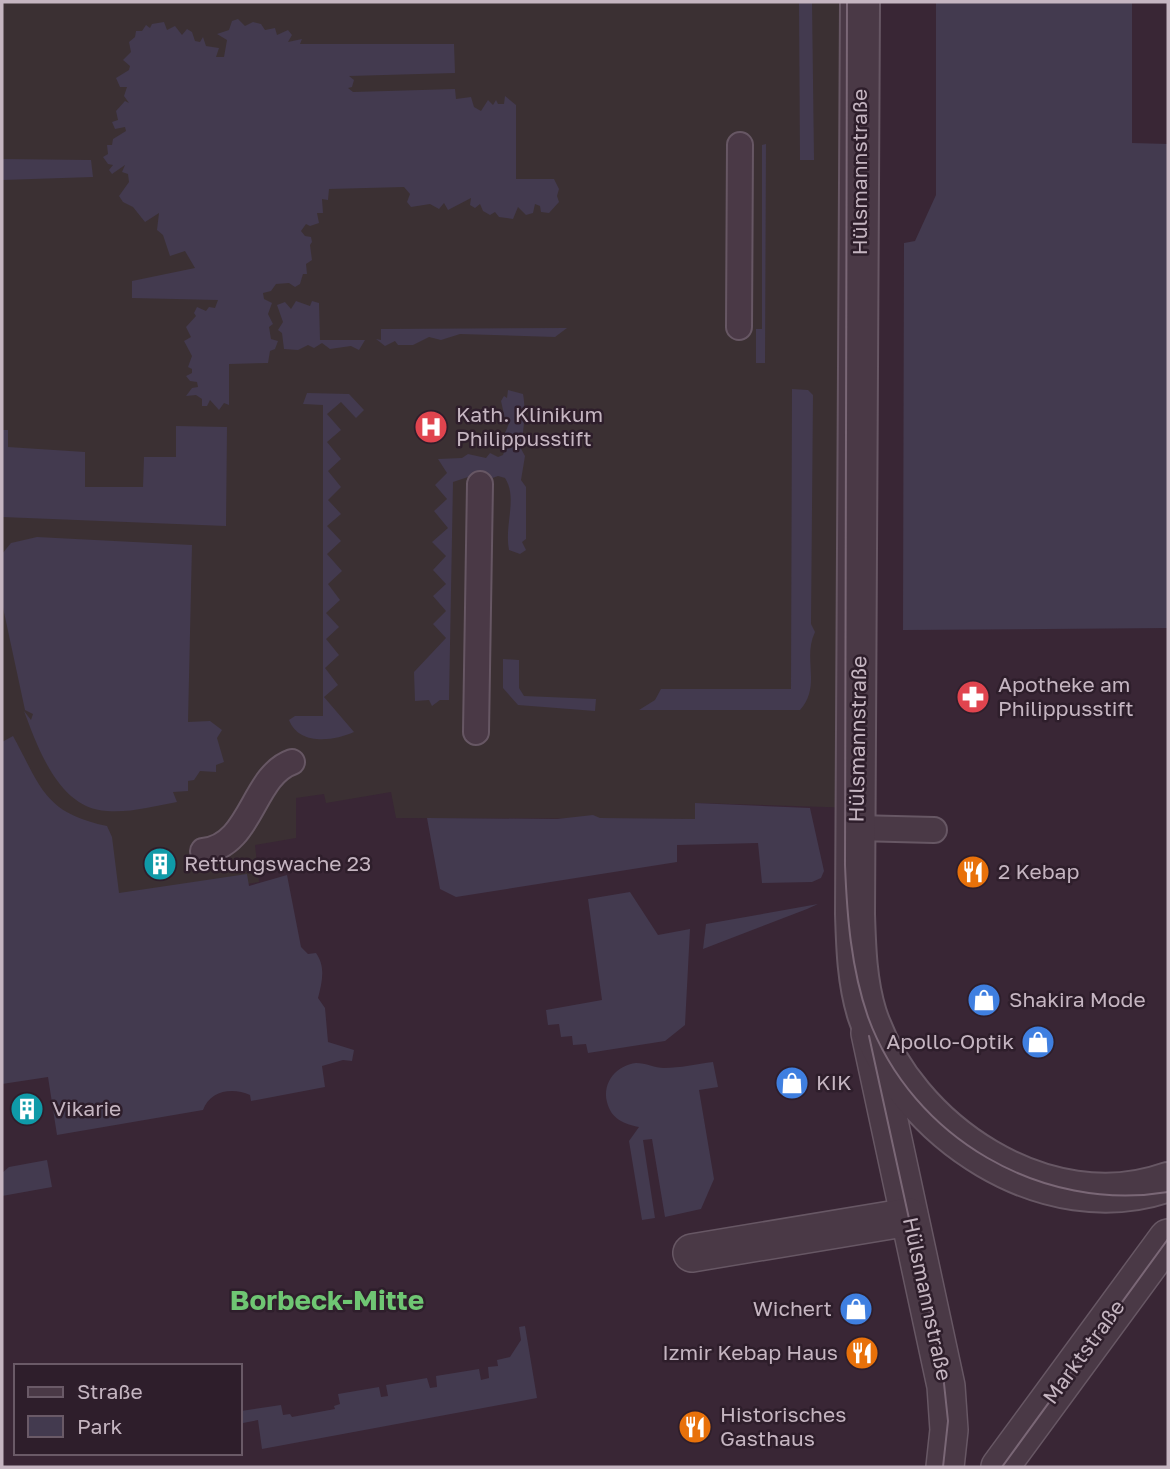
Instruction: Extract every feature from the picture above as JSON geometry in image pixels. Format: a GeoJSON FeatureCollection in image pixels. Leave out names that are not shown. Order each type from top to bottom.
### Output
{"type":"FeatureCollection","features":[{"type":"Feature","properties":{"kind":"street","name":"Hülsmannstraße"},"geometry":{"type":"LineString","coordinates":[[860,2],[858,769],[855,914],[861,988],[946,1386],[949,1430],[945,1467]]}},
{"type":"Feature","properties":{"kind":"street"},"geometry":{"type":"LineString","coordinates":[[861,988],[867,1015],[891,1065],[929,1112],[963,1143],[1021,1175],[1078,1192],[1118,1195],[1168,1182]]}},
{"type":"Feature","properties":{"kind":"street"},"geometry":{"type":"LineString","coordinates":[[692,1253],[909,1217]]}},
{"type":"Feature","properties":{"kind":"street","name":"Marktstraße"},"geometry":{"type":"LineString","coordinates":[[1000,1467],[1162,1246]]}},
{"type":"Feature","properties":{"kind":"lane"},"geometry":{"type":"LineString","coordinates":[[739,327],[740,145]]}},
{"type":"Feature","properties":{"kind":"lane"},"geometry":{"type":"LineString","coordinates":[[476,732],[480,484]]}},
{"type":"Feature","properties":{"kind":"lane"},"geometry":{"type":"LineString","coordinates":[[203,851],[228,842],[278,770],[292,762]]}},
{"type":"Feature","properties":{"kind":"lane"},"geometry":{"type":"LineString","coordinates":[[857,828],[934,830]]}},
{"type":"Feature","properties":{"kind":"shaded area","name":"Kath. Klinikum Philippusstift"},"geometry":{"type":"Polygon","coordinates":[[[2,2],[860,2],[857,808],[696,803],[695,819],[396,818],[391,792],[326,803],[324,794],[296,798],[296,838],[255,845],[259,882],[2,924],[2,2]]]}},
{"type":"Feature","properties":{"kind":"green space"},"geometry":{"type":"Polygon","coordinates":[[[799,2],[812,2],[814,160],[800,160],[799,2]]]}},
{"type":"Feature","properties":{"kind":"green space"},"geometry":{"type":"Polygon","coordinates":[[[936,2],[1132,2],[1132,143],[1168,144],[1168,628],[903,630],[904,243],[915,241],[936,195],[936,2]]]}},
{"type":"Feature","properties":{"kind":"green space"},"geometry":{"type":"Polygon","coordinates":[[[238,19],[245,26],[253,22],[261,24],[265,30],[275,28],[277,35],[288,30],[292,35],[288,42],[302,39],[300,44],[454,44],[455,73],[349,76],[354,80],[352,87],[348,88],[353,92],[455,89],[456,99],[471,97],[474,107],[481,111],[488,100],[493,105],[496,100],[498,104],[504,104],[505,96],[516,105],[516,179],[554,179],[559,189],[559,202],[549,213],[541,212],[540,206],[535,204],[533,213],[526,215],[518,207],[513,219],[499,217],[495,212],[490,215],[483,211],[480,204],[475,208],[470,205],[471,198],[448,210],[444,203],[439,209],[430,204],[411,207],[407,202],[410,194],[404,187],[329,189],[328,200],[322,199],[323,213],[317,213],[319,223],[310,226],[306,224],[301,231],[305,236],[311,237],[312,242],[312,260],[306,264],[307,274],[303,274],[300,284],[295,287],[289,283],[276,284],[271,291],[263,293],[264,299],[272,303],[268,314],[273,324],[269,327],[271,339],[278,341],[275,349],[270,351],[268,363],[229,364],[229,405],[224,403],[219,410],[210,400],[207,406],[202,406],[202,399],[196,395],[186,396],[192,388],[198,387],[197,382],[190,381],[186,376],[192,373],[192,369],[188,367],[192,356],[184,341],[191,337],[186,327],[196,316],[194,313],[197,307],[206,311],[209,307],[215,308],[218,300],[132,298],[132,281],[195,268],[185,251],[170,256],[163,235],[157,230],[159,213],[145,222],[133,207],[123,202],[119,196],[129,182],[128,174],[122,172],[125,165],[112,174],[109,170],[113,165],[108,164],[103,157],[108,154],[107,145],[112,145],[113,139],[126,131],[125,127],[115,129],[112,122],[118,120],[116,111],[125,101],[129,103],[124,96],[127,87],[120,87],[116,78],[129,70],[130,66],[123,60],[131,52],[129,42],[135,37],[136,31],[142,31],[146,25],[150,28],[152,24],[164,22],[167,30],[175,26],[182,35],[187,29],[192,32],[195,41],[200,42],[203,37],[206,46],[219,48],[216,57],[224,57],[227,40],[217,34],[229,30],[232,21],[238,19]]]}},
{"type":"Feature","properties":{"kind":"green space"},"geometry":{"type":"Polygon","coordinates":[[[766,144],[765,363],[756,363],[756,329],[762,329],[762,145],[766,144]]]}},
{"type":"Feature","properties":{"kind":"green space"},"geometry":{"type":"Polygon","coordinates":[[[2,159],[91,160],[93,177],[2,180],[2,159]]]}},
{"type":"Feature","properties":{"kind":"green space"},"geometry":{"type":"Polygon","coordinates":[[[296,301],[310,306],[312,301],[319,303],[320,340],[365,340],[359,350],[351,346],[330,349],[322,343],[314,348],[308,345],[298,350],[284,349],[282,333],[278,330],[283,322],[277,305],[285,302],[291,309],[296,301]]]}},
{"type":"Feature","properties":{"kind":"green space"},"geometry":{"type":"Polygon","coordinates":[[[567,328],[555,337],[460,334],[441,340],[429,337],[413,345],[398,345],[395,341],[385,346],[376,339],[381,340],[381,329],[567,328]]]}},
{"type":"Feature","properties":{"kind":"green space"},"geometry":{"type":"Polygon","coordinates":[[[792,389],[808,390],[813,395],[811,624],[815,632],[810,652],[810,691],[806,701],[800,710],[639,710],[655,700],[661,689],[791,689],[792,389]]]}},
{"type":"Feature","properties":{"kind":"green space"},"geometry":{"type":"Polygon","coordinates":[[[508,390],[523,394],[524,400],[520,447],[525,456],[521,480],[526,487],[526,539],[522,542],[526,550],[520,554],[509,550],[511,503],[505,478],[498,476],[484,481],[471,476],[453,482],[449,700],[440,700],[432,706],[429,700],[415,701],[414,672],[446,638],[433,624],[446,611],[433,596],[446,584],[433,570],[446,556],[432,542],[448,528],[434,511],[447,499],[435,485],[447,473],[438,459],[462,458],[468,454],[486,458],[490,453],[498,457],[503,455],[507,443],[505,433],[510,421],[505,419],[501,401],[504,396],[507,398],[508,390]]]}},
{"type":"Feature","properties":{"kind":"green space"},"geometry":{"type":"Polygon","coordinates":[[[307,393],[349,394],[364,410],[356,418],[341,402],[327,414],[341,430],[327,442],[341,459],[328,471],[341,487],[328,500],[341,514],[327,526],[341,541],[327,554],[342,571],[328,584],[340,600],[326,613],[339,627],[326,639],[339,655],[325,668],[338,685],[324,697],[354,732],[327,739],[309,738],[301,734],[289,720],[295,716],[323,716],[323,405],[303,404],[307,393]]]}},
{"type":"Feature","properties":{"kind":"green space"},"geometry":{"type":"Polygon","coordinates":[[[176,426],[227,427],[226,526],[2,517],[2,430],[8,430],[8,447],[85,452],[85,487],[143,487],[144,457],[176,457],[176,426]]]}},
{"type":"Feature","properties":{"kind":"green space"},"geometry":{"type":"Polygon","coordinates":[[[37,537],[192,545],[188,722],[210,721],[222,730],[217,738],[224,762],[216,765],[216,772],[200,771],[194,780],[188,781],[188,791],[173,792],[177,802],[124,811],[90,808],[63,788],[44,758],[24,711],[31,720],[33,714],[25,710],[2,603],[2,554],[11,543],[37,537]]]}},
{"type":"Feature","properties":{"kind":"green space"},"geometry":{"type":"Polygon","coordinates":[[[503,659],[519,660],[519,688],[524,696],[596,699],[595,711],[518,705],[503,688],[503,659]]]}},
{"type":"Feature","properties":{"kind":"green space"},"geometry":{"type":"Polygon","coordinates":[[[13,736],[38,783],[57,805],[70,814],[107,826],[112,837],[119,893],[247,874],[249,886],[287,875],[301,947],[308,954],[316,953],[321,964],[322,980],[318,998],[325,1008],[328,1042],[354,1050],[352,1061],[343,1060],[322,1066],[325,1087],[251,1101],[250,1095],[236,1091],[223,1092],[211,1098],[203,1110],[57,1135],[48,1077],[2,1084],[2,742],[13,736]]]}},
{"type":"Feature","properties":{"kind":"green space"},"geometry":{"type":"Polygon","coordinates":[[[695,803],[810,808],[824,871],[821,878],[812,882],[762,883],[758,843],[677,845],[677,862],[456,897],[440,889],[427,818],[557,819],[593,815],[600,818],[695,819],[695,803]]]}},
{"type":"Feature","properties":{"kind":"green space"},"geometry":{"type":"Polygon","coordinates":[[[630,892],[658,935],[690,929],[685,1025],[665,1041],[588,1053],[586,1044],[573,1045],[572,1036],[561,1037],[559,1024],[548,1025],[546,1010],[602,1000],[588,899],[630,892]]]}},
{"type":"Feature","properties":{"kind":"green space"},"geometry":{"type":"Polygon","coordinates":[[[818,904],[807,909],[703,949],[706,924],[818,904]]]}},
{"type":"Feature","properties":{"kind":"green space"},"geometry":{"type":"Polygon","coordinates":[[[713,1062],[718,1087],[699,1090],[714,1179],[701,1209],[665,1217],[652,1139],[643,1140],[655,1218],[642,1220],[629,1141],[639,1127],[623,1122],[612,1113],[606,1095],[609,1081],[617,1071],[629,1064],[664,1068],[713,1062]]]}},
{"type":"Feature","properties":{"kind":"green space"},"geometry":{"type":"Polygon","coordinates":[[[47,1160],[52,1187],[2,1196],[2,1173],[9,1167],[47,1160]]]}},
{"type":"Feature","properties":{"kind":"green space"},"geometry":{"type":"Polygon","coordinates":[[[525,1326],[537,1398],[262,1449],[258,1420],[243,1423],[242,1411],[281,1405],[283,1415],[290,1414],[292,1417],[335,1409],[334,1406],[340,1404],[338,1394],[379,1387],[381,1397],[388,1396],[386,1385],[427,1378],[430,1388],[437,1387],[436,1376],[479,1369],[481,1380],[489,1378],[488,1367],[498,1366],[497,1360],[510,1357],[521,1340],[519,1327],[525,1326]]]}},
{"type":"Feature","properties":{"kind":"tram line"},"geometry":{"type":"LineString","coordinates":[[847,2],[845,865],[851,942],[862,998],[888,1060],[916,1098],[949,1131],[987,1158],[1029,1178],[1074,1191],[1121,1195],[1168,1192]]}},
{"type":"Feature","properties":{"kind":"tram line"},"geometry":{"type":"LineString","coordinates":[[869,1036],[943,1374],[948,1421],[943,1467]]}},
{"type":"Feature","properties":{"kind":"tram line"},"geometry":{"type":"LineString","coordinates":[[1002,1467],[1168,1239]]}},
{"type":"Feature","properties":{"kind":"place","name":"Kath. Klinikum Philippusstift"},"geometry":{"type":"Point","coordinates":[431,427]}},
{"type":"Feature","properties":{"kind":"place","name":"Apotheke am Philippusstift"},"geometry":{"type":"Point","coordinates":[973,697]}},
{"type":"Feature","properties":{"kind":"place","name":"Rettungswache 23"},"geometry":{"type":"Point","coordinates":[160,864]}},
{"type":"Feature","properties":{"kind":"place","name":"2 Kebap"},"geometry":{"type":"Point","coordinates":[973,872]}},
{"type":"Feature","properties":{"kind":"place","name":"Shakira Mode"},"geometry":{"type":"Point","coordinates":[984,1000]}},
{"type":"Feature","properties":{"kind":"place","name":"Apollo-Optik"},"geometry":{"type":"Point","coordinates":[1038,1042]}},
{"type":"Feature","properties":{"kind":"place","name":"KIK"},"geometry":{"type":"Point","coordinates":[792,1083]}},
{"type":"Feature","properties":{"kind":"place","name":"Vikarie"},"geometry":{"type":"Point","coordinates":[27,1109]}},
{"type":"Feature","properties":{"kind":"place","name":"Wichert"},"geometry":{"type":"Point","coordinates":[856,1309]}},
{"type":"Feature","properties":{"kind":"place","name":"Izmir Kebap Haus"},"geometry":{"type":"Point","coordinates":[862,1353]}},
{"type":"Feature","properties":{"kind":"place","name":"Historisches Gasthaus"},"geometry":{"type":"Point","coordinates":[695,1427]}},
{"type":"Feature","properties":{"kind":"district","name":"Borbeck-Mitte"},"geometry":{"type":"Point","coordinates":[327,1300]}}]}
